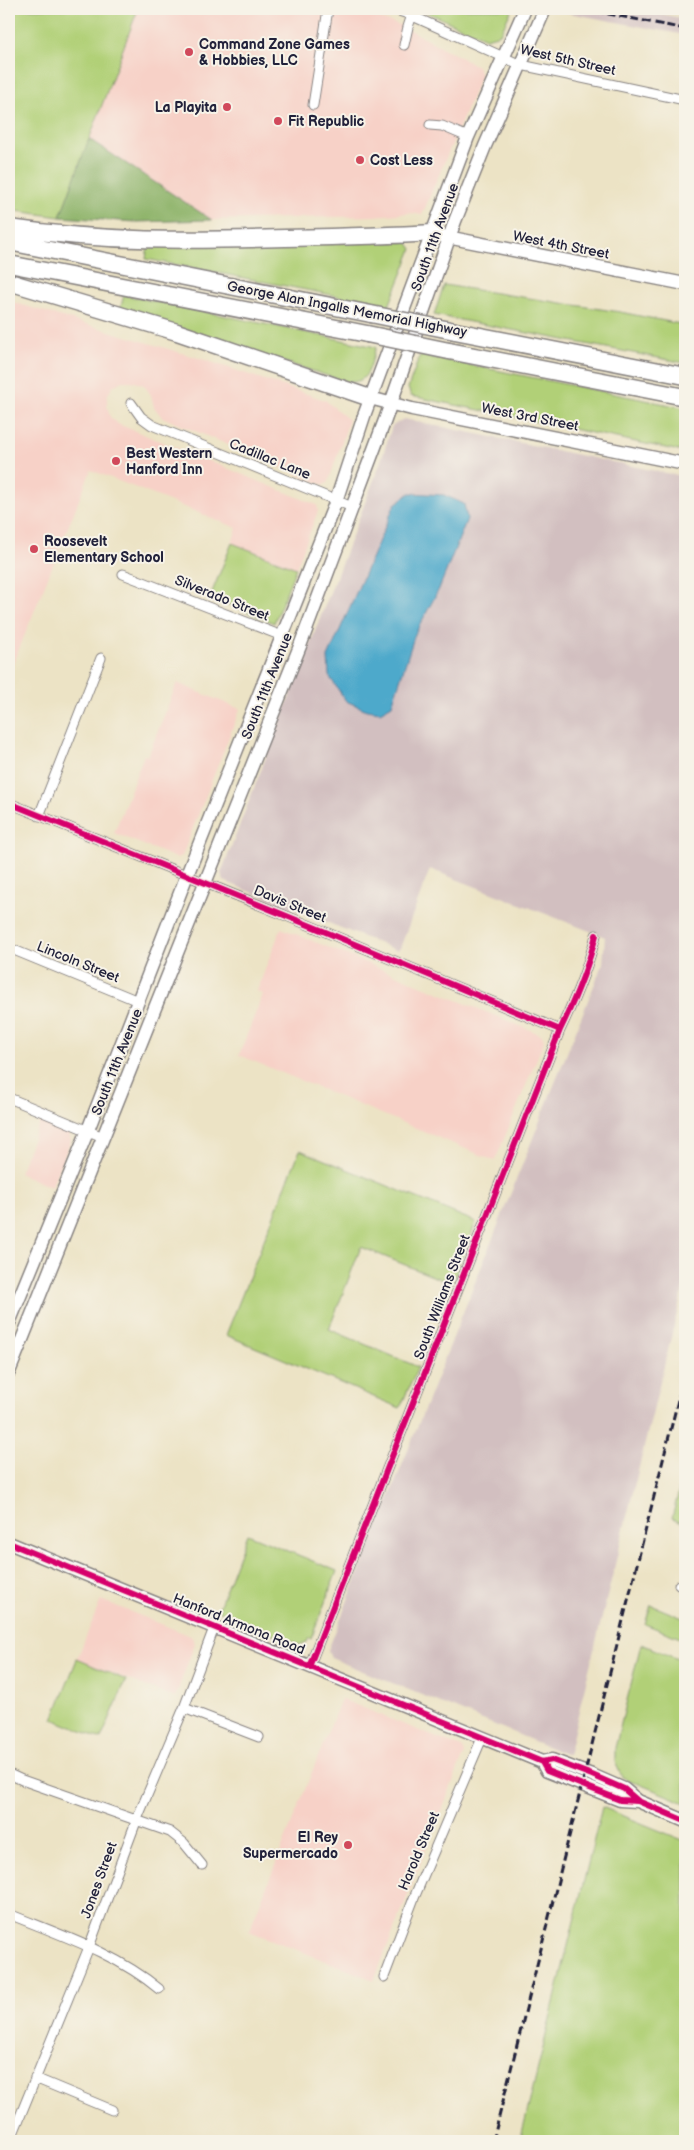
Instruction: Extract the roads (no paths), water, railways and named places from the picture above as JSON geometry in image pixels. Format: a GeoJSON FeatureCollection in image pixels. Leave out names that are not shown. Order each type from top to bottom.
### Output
{"type":"FeatureCollection","features":[{"type":"Feature","properties":{"kind":"highway"},"geometry":{"type":"LineString","coordinates":[[9,228],[91,238],[191,241],[433,233]]}},
{"type":"Feature","properties":{"kind":"highway","name":"George Alan Ingalls Memorial Highway"},"geometry":{"type":"LineString","coordinates":[[9,242],[685,376]]}},
{"type":"Feature","properties":{"kind":"highway","name":"George Alan Ingalls Memorial Highway"},"geometry":{"type":"LineString","coordinates":[[9,264],[685,397]]}},
{"type":"Feature","properties":{"kind":"highway"},"geometry":{"type":"LineString","coordinates":[[9,282],[177,332],[370,398]]}},
{"type":"Feature","properties":{"kind":"main road","name":"South 11th Avenue"},"geometry":{"type":"LineString","coordinates":[[9,1323],[88,1130],[336,501],[370,398],[468,137],[525,9]]}},
{"type":"Feature","properties":{"kind":"main road","name":"South 11th Avenue"},"geometry":{"type":"LineString","coordinates":[[9,1372],[300,646],[485,146],[546,9]]}},
{"type":"Feature","properties":{"kind":"main road","name":"West 4th Street"},"geometry":{"type":"LineString","coordinates":[[433,233],[450,239],[685,284]]}},
{"type":"Feature","properties":{"kind":"main road","name":"West 3rd Street"},"geometry":{"type":"LineString","coordinates":[[370,398],[421,411],[685,464]]}},
{"type":"Feature","properties":{"kind":"main road","name":"Hanford Armona Road"},"geometry":{"type":"LineString","coordinates":[[9,1543],[542,1762],[552,1760],[592,1775],[624,1789],[638,1801],[685,1821]]}},
{"type":"Feature","properties":{"kind":"street"},"geometry":{"type":"LineString","coordinates":[[313,105],[328,9]]}},
{"type":"Feature","properties":{"kind":"street","name":"West 5th Street"},"geometry":{"type":"LineString","coordinates":[[393,9],[521,66],[685,100]]}},
{"type":"Feature","properties":{"kind":"street"},"geometry":{"type":"LineString","coordinates":[[404,44],[412,16]]}},
{"type":"Feature","properties":{"kind":"street"},"geometry":{"type":"LineString","coordinates":[[430,125],[442,126],[468,137]]}},
{"type":"Feature","properties":{"kind":"street","name":"Cadillac Lane"},"geometry":{"type":"LineString","coordinates":[[131,403],[140,417],[152,425],[352,507]]}},
{"type":"Feature","properties":{"kind":"street","name":"Silverado Street"},"geometry":{"type":"LineString","coordinates":[[123,574],[282,636]]}},
{"type":"Feature","properties":{"kind":"street"},"geometry":{"type":"LineString","coordinates":[[39,816],[102,658]]}},
{"type":"Feature","properties":{"kind":"street","name":"Davis Street"},"geometry":{"type":"LineString","coordinates":[[9,803],[560,1030]]}},
{"type":"Feature","properties":{"kind":"street","name":"South Williams Street"},"geometry":{"type":"LineString","coordinates":[[309,1667],[560,1030],[577,993],[596,935]]}},
{"type":"Feature","properties":{"kind":"street","name":"Lincoln Street"},"geometry":{"type":"LineString","coordinates":[[9,948],[138,1002]]}},
{"type":"Feature","properties":{"kind":"street"},"geometry":{"type":"LineString","coordinates":[[9,1098],[103,1137]]}},
{"type":"Feature","properties":{"kind":"street","name":"Jones Street"},"geometry":{"type":"LineString","coordinates":[[10,2141],[89,1947],[137,1819],[184,1708],[214,1628]]}},
{"type":"Feature","properties":{"kind":"street"},"geometry":{"type":"LineString","coordinates":[[184,1708],[259,1738]]}},
{"type":"Feature","properties":{"kind":"street","name":"Harold Street"},"geometry":{"type":"LineString","coordinates":[[384,1977],[414,1898],[482,1738]]}},
{"type":"Feature","properties":{"kind":"street"},"geometry":{"type":"LineString","coordinates":[[9,1774],[170,1832],[184,1843],[202,1865]]}},
{"type":"Feature","properties":{"kind":"street"},"geometry":{"type":"LineString","coordinates":[[9,1914],[89,1947],[136,1971],[159,1989]]}},
{"type":"Feature","properties":{"kind":"street"},"geometry":{"type":"LineString","coordinates":[[35,2078],[112,2110]]}},
{"type":"Feature","properties":{"kind":"water"},"geometry":{"type":"Polygon","coordinates":[[[410,493],[444,495],[464,504],[467,519],[439,589],[415,634],[392,705],[380,712],[367,710],[346,701],[329,676],[328,657],[395,504],[410,493]]]}},
{"type":"Feature","properties":{"kind":"railway"},"geometry":{"type":"LineString","coordinates":[[584,9],[685,29]]}},
{"type":"Feature","properties":{"kind":"railway"},"geometry":{"type":"LineString","coordinates":[[493,2141],[685,1372]]}},
{"type":"Feature","properties":{"kind":"place","name":"Command Zone Games & Hobbies, LLC"},"geometry":{"type":"Point","coordinates":[189,52]}},
{"type":"Feature","properties":{"kind":"place","name":"La Playita"},"geometry":{"type":"Point","coordinates":[227,107]}},
{"type":"Feature","properties":{"kind":"place","name":"Fit Republic"},"geometry":{"type":"Point","coordinates":[278,121]}},
{"type":"Feature","properties":{"kind":"place","name":"Cost Less"},"geometry":{"type":"Point","coordinates":[360,160]}},
{"type":"Feature","properties":{"kind":"place","name":"Best Western Hanford Inn"},"geometry":{"type":"Point","coordinates":[116,461]}},
{"type":"Feature","properties":{"kind":"place","name":"Roosevelt Elementary School"},"geometry":{"type":"Point","coordinates":[34,549]}},
{"type":"Feature","properties":{"kind":"place","name":"El Rey Supermercado"},"geometry":{"type":"Point","coordinates":[348,1845]}}]}
